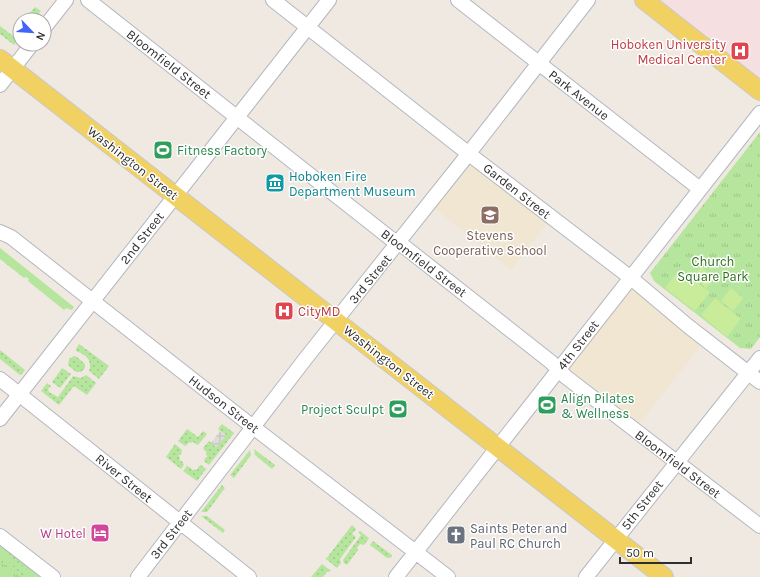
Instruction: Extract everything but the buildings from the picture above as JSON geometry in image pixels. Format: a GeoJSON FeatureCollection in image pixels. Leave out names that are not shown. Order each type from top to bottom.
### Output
{"type":"FeatureCollection","features":[{"type":"Feature","properties":{"kind":"main road"},"geometry":{"type":"LineString","coordinates":[[644,0],[760,91]]}},
{"type":"Feature","properties":{"kind":"main road","name":"Washington Street"},"geometry":{"type":"LineString","coordinates":[[6,63],[664,577]]}},
{"type":"Feature","properties":{"kind":"street"},"geometry":{"type":"LineString","coordinates":[[52,18],[66,0]]}},
{"type":"Feature","properties":{"kind":"street","name":"Bloomfield Street"},"geometry":{"type":"LineString","coordinates":[[88,0],[507,327],[624,422],[760,526]]}},
{"type":"Feature","properties":{"kind":"street","name":"Garden Street"},"geometry":{"type":"LineString","coordinates":[[274,0],[469,154],[631,278],[760,382]]}},
{"type":"Feature","properties":{"kind":"street","name":"2nd Street"},"geometry":{"type":"LineString","coordinates":[[0,419],[329,0]]}},
{"type":"Feature","properties":{"kind":"street","name":"Park Avenue"},"geometry":{"type":"LineString","coordinates":[[458,0],[700,189]]}},
{"type":"Feature","properties":{"kind":"street","name":"3rd Street"},"geometry":{"type":"LineString","coordinates":[[138,577],[253,427],[469,154],[588,0]]}},
{"type":"Feature","properties":{"kind":"street"},"geometry":{"type":"LineString","coordinates":[[0,85],[6,63],[21,52]]}},
{"type":"Feature","properties":{"kind":"street","name":"4th Street"},"geometry":{"type":"LineString","coordinates":[[396,577],[760,113]]}},
{"type":"Feature","properties":{"kind":"street","name":"Hudson Street"},"geometry":{"type":"LineString","coordinates":[[0,232],[11,237],[253,427],[448,577]]}},
{"type":"Feature","properties":{"kind":"street","name":"5th Street"},"geometry":{"type":"LineString","coordinates":[[586,577],[760,358]]}},
{"type":"Feature","properties":{"kind":"street","name":"River Street"},"geometry":{"type":"LineString","coordinates":[[0,379],[249,577]]}},
{"type":"Feature","properties":{"kind":"street"},"geometry":{"type":"LineString","coordinates":[[0,536],[53,577]]}},
{"type":"Feature","properties":{"kind":"shaded area","name":"Hoboken University Medical Center"},"geometry":{"type":"Polygon","coordinates":[[[654,0],[760,0],[760,81],[759,78],[751,71],[745,70],[654,0]]]}},
{"type":"Feature","properties":{"kind":"shaded area","name":"Stevens Cooperative School"},"geometry":{"type":"Polygon","coordinates":[[[471,163],[548,223],[511,270],[433,207],[466,164],[471,163]]]}},
{"type":"Feature","properties":{"kind":"shaded area"},"geometry":{"type":"Polygon","coordinates":[[[628,285],[646,297],[646,300],[702,344],[639,424],[568,368],[628,285]]]}},
{"type":"Feature","properties":{"kind":"shaded area"},"geometry":{"type":"Polygon","coordinates":[[[220,431],[226,435],[217,447],[211,443],[220,431]]]}},
{"type":"Feature","properties":{"kind":"green space"},"geometry":{"type":"Polygon","coordinates":[[[35,7],[41,11],[40,12],[31,12],[35,7]]]}},
{"type":"Feature","properties":{"kind":"green space"},"geometry":{"type":"Polygon","coordinates":[[[0,26],[12,35],[12,43],[0,34],[0,26]]]}},
{"type":"Feature","properties":{"kind":"green space","name":"Church Square Park"},"geometry":{"type":"Polygon","coordinates":[[[760,132],[760,337],[751,349],[740,348],[654,281],[650,273],[760,132]]]}},
{"type":"Feature","properties":{"kind":"green space"},"geometry":{"type":"Polygon","coordinates":[[[0,248],[74,307],[72,310],[66,308],[64,310],[28,281],[29,279],[26,277],[24,278],[0,259],[0,248]]]}},
{"type":"Feature","properties":{"kind":"green space"},"geometry":{"type":"Polygon","coordinates":[[[701,267],[715,277],[706,288],[693,277],[701,267]]]}},
{"type":"Feature","properties":{"kind":"green space"},"geometry":{"type":"Polygon","coordinates":[[[683,272],[710,292],[695,311],[665,288],[677,273],[683,272]]]}},
{"type":"Feature","properties":{"kind":"green space"},"geometry":{"type":"Polygon","coordinates":[[[731,288],[743,298],[733,311],[721,301],[731,288]]]}},
{"type":"Feature","properties":{"kind":"green space"},"geometry":{"type":"Polygon","coordinates":[[[715,298],[741,319],[727,337],[701,315],[715,298]]]}},
{"type":"Feature","properties":{"kind":"green space"},"geometry":{"type":"Polygon","coordinates":[[[79,344],[109,366],[99,379],[89,371],[90,364],[87,358],[76,351],[79,344]]]}},
{"type":"Feature","properties":{"kind":"green space"},"geometry":{"type":"Polygon","coordinates":[[[0,350],[25,370],[22,374],[20,375],[0,359],[0,350]]]}},
{"type":"Feature","properties":{"kind":"green space"},"geometry":{"type":"Polygon","coordinates":[[[74,356],[85,364],[85,368],[81,372],[76,372],[68,365],[69,359],[74,356]]]}},
{"type":"Feature","properties":{"kind":"green space"},"geometry":{"type":"Polygon","coordinates":[[[62,368],[71,374],[60,388],[52,382],[62,368]]]}},
{"type":"Feature","properties":{"kind":"green space"},"geometry":{"type":"Polygon","coordinates":[[[86,375],[96,383],[87,395],[74,386],[59,405],[41,391],[47,383],[51,386],[48,389],[49,392],[58,397],[73,376],[81,378],[86,375]]]}},
{"type":"Feature","properties":{"kind":"green space"},"geometry":{"type":"Polygon","coordinates":[[[222,424],[234,433],[209,465],[204,461],[207,457],[206,451],[203,448],[209,441],[216,447],[226,435],[218,429],[222,424]]]}},
{"type":"Feature","properties":{"kind":"green space"},"geometry":{"type":"Polygon","coordinates":[[[187,429],[198,437],[203,431],[207,434],[198,445],[194,442],[188,443],[185,446],[178,441],[187,429]]]}},
{"type":"Feature","properties":{"kind":"green space"},"geometry":{"type":"Polygon","coordinates":[[[175,444],[182,450],[181,455],[179,455],[180,461],[182,461],[184,465],[181,469],[166,457],[175,444]]]}},
{"type":"Feature","properties":{"kind":"green space"},"geometry":{"type":"Polygon","coordinates":[[[254,449],[275,465],[272,469],[255,455],[254,449]]]}},
{"type":"Feature","properties":{"kind":"green space"},"geometry":{"type":"Polygon","coordinates":[[[250,450],[251,455],[234,478],[230,475],[250,450]]]}},
{"type":"Feature","properties":{"kind":"green space"},"geometry":{"type":"Polygon","coordinates":[[[201,465],[206,469],[197,481],[183,471],[187,466],[192,470],[198,469],[201,465]]]}},
{"type":"Feature","properties":{"kind":"green space"},"geometry":{"type":"Polygon","coordinates":[[[222,485],[225,488],[207,512],[201,512],[222,485]]]}},
{"type":"Feature","properties":{"kind":"green space"},"geometry":{"type":"Polygon","coordinates":[[[201,516],[207,516],[225,530],[223,533],[201,516]]]}},
{"type":"Feature","properties":{"kind":"green space"},"geometry":{"type":"Polygon","coordinates":[[[352,525],[356,529],[352,534],[356,537],[340,559],[341,563],[337,568],[326,559],[352,525]]]}},
{"type":"Feature","properties":{"kind":"green space"},"geometry":{"type":"Polygon","coordinates":[[[360,531],[369,538],[364,545],[360,544],[357,548],[358,550],[347,565],[343,560],[361,535],[358,532],[360,531]]]}},
{"type":"Feature","properties":{"kind":"green space"},"geometry":{"type":"Polygon","coordinates":[[[373,541],[392,555],[392,557],[387,558],[370,545],[373,541]]]}},
{"type":"Feature","properties":{"kind":"green space"},"geometry":{"type":"Polygon","coordinates":[[[0,545],[41,577],[0,577],[0,545]]]}},
{"type":"Feature","properties":{"kind":"green space"},"geometry":{"type":"Polygon","coordinates":[[[0,545],[41,577],[36,577],[0,549],[0,545]]]}},
{"type":"Feature","properties":{"kind":"green space"},"geometry":{"type":"Polygon","coordinates":[[[0,555],[28,577],[20,577],[0,561],[0,555]]]}},
{"type":"Feature","properties":{"kind":"green space"},"geometry":{"type":"Polygon","coordinates":[[[322,564],[331,571],[327,572],[323,577],[311,577],[322,564]]]}},
{"type":"Feature","properties":{"kind":"place","name":"Hoboken University Medical Center"},"geometry":{"type":"Point","coordinates":[740,51]}},
{"type":"Feature","properties":{"kind":"place","name":"Fitness Factory"},"geometry":{"type":"Point","coordinates":[163,150]}},
{"type":"Feature","properties":{"kind":"place","name":"Hoboken Fire Department Museum"},"geometry":{"type":"Point","coordinates":[275,183]}},
{"type":"Feature","properties":{"kind":"place","name":"Stevens Cooperative School"},"geometry":{"type":"Point","coordinates":[490,215]}},
{"type":"Feature","properties":{"kind":"place","name":"CityMD"},"geometry":{"type":"Point","coordinates":[284,311]}},
{"type":"Feature","properties":{"kind":"place","name":"Align Pilates & Wellness"},"geometry":{"type":"Point","coordinates":[547,405]}},
{"type":"Feature","properties":{"kind":"place","name":"Project Sculpt"},"geometry":{"type":"Point","coordinates":[398,409]}},
{"type":"Feature","properties":{"kind":"place","name":"W Hotel"},"geometry":{"type":"Point","coordinates":[100,533]}},
{"type":"Feature","properties":{"kind":"place","name":"Saints Peter and Paul RC Church"},"geometry":{"type":"Point","coordinates":[456,535]}}]}
